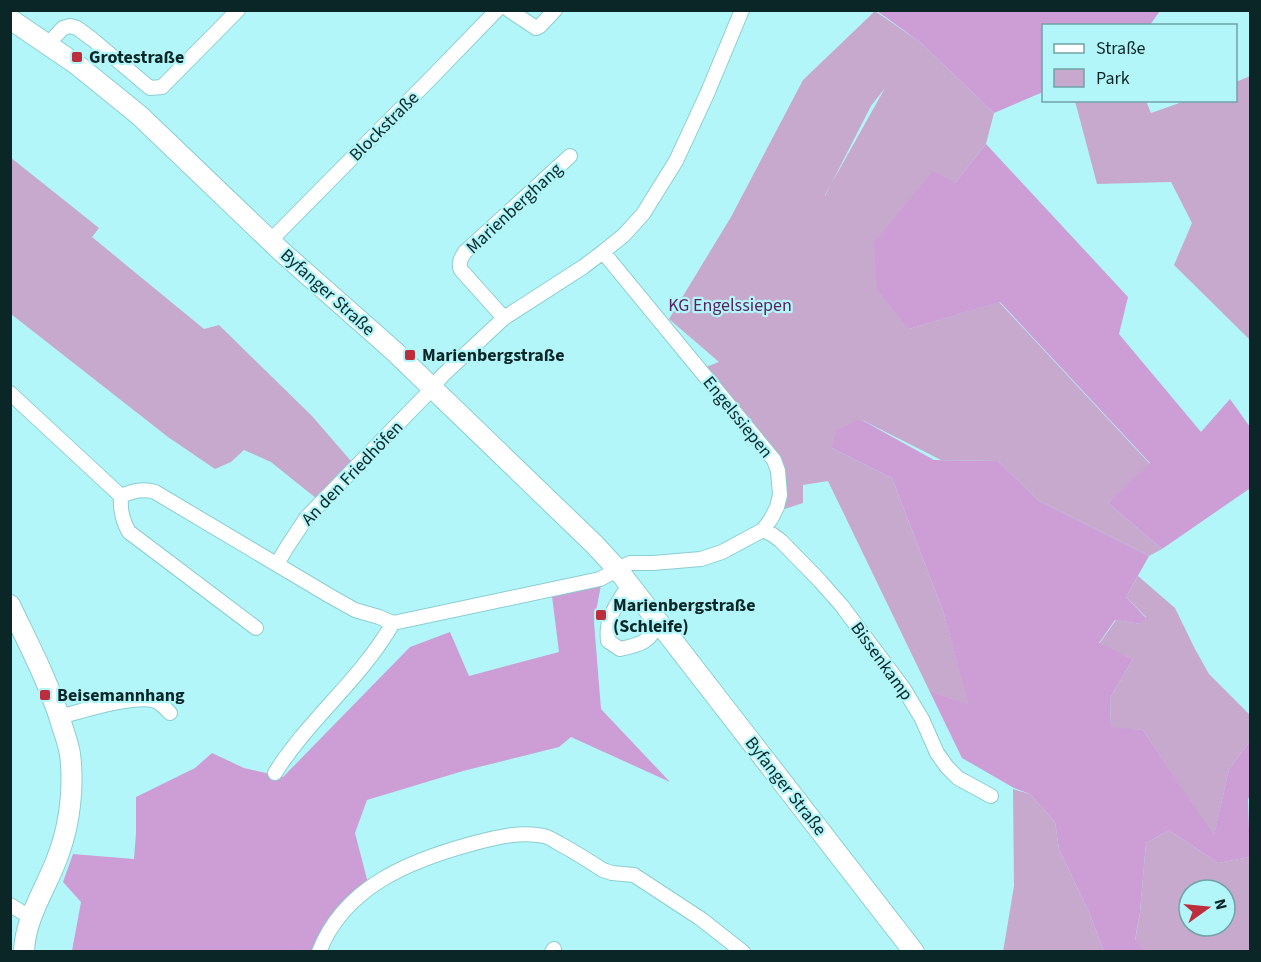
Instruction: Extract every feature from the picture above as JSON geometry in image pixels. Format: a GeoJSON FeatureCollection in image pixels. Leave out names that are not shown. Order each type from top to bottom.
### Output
{"type":"FeatureCollection","features":[{"type":"Feature","properties":{"kind":"street"},"geometry":{"type":"LineString","coordinates":[[48,44],[63,28],[70,26],[77,28],[150,88],[162,87],[238,10]]}},
{"type":"Feature","properties":{"kind":"street","name":"Blockstraße"},"geometry":{"type":"LineString","coordinates":[[270,241],[496,10]]}},
{"type":"Feature","properties":{"kind":"street"},"geometry":{"type":"LineString","coordinates":[[509,10],[536,28],[555,10]]}},
{"type":"Feature","properties":{"kind":"street"},"geometry":{"type":"LineString","coordinates":[[432,387],[504,318],[583,267],[624,235],[643,214],[676,161],[742,10]]}},
{"type":"Feature","properties":{"kind":"street","name":"Byfanger Straße"},"geometry":{"type":"LineString","coordinates":[[10,19],[76,64],[139,115],[270,241],[394,351],[595,545],[624,577],[914,951]]}},
{"type":"Feature","properties":{"kind":"street","name":"Marienberghang"},"geometry":{"type":"LineString","coordinates":[[504,318],[464,274],[460,268],[461,256],[570,156]]}},
{"type":"Feature","properties":{"kind":"street","name":"Engelssiepen"},"geometry":{"type":"LineString","coordinates":[[603,252],[774,460],[778,471],[780,495],[777,507],[763,530]]}},
{"type":"Feature","properties":{"kind":"street","name":"An den Friedhöfen"},"geometry":{"type":"LineString","coordinates":[[278,564],[307,517],[432,387]]}},
{"type":"Feature","properties":{"kind":"street"},"geometry":{"type":"LineString","coordinates":[[10,393],[121,496],[123,523],[129,532],[256,628]]}},
{"type":"Feature","properties":{"kind":"street"},"geometry":{"type":"LineString","coordinates":[[121,496],[147,489],[155,492],[355,610],[393,624],[600,579],[624,577]]}},
{"type":"Feature","properties":{"kind":"street"},"geometry":{"type":"LineString","coordinates":[[657,622],[652,636],[644,642],[620,649],[608,641],[606,630],[630,563],[701,559],[722,552],[763,530]]}},
{"type":"Feature","properties":{"kind":"street","name":"Bissenkamp"},"geometry":{"type":"LineString","coordinates":[[763,530],[781,541],[842,606],[904,689],[922,719],[937,753],[947,767],[958,778],[991,796]]}},
{"type":"Feature","properties":{"kind":"street"},"geometry":{"type":"LineString","coordinates":[[10,605],[41,668],[70,754],[71,788],[68,819],[61,850],[30,917],[24,951]]}},
{"type":"Feature","properties":{"kind":"street"},"geometry":{"type":"LineString","coordinates":[[275,773],[380,645],[393,624]]}},
{"type":"Feature","properties":{"kind":"street"},"geometry":{"type":"LineString","coordinates":[[59,717],[118,702],[143,699],[158,701],[170,713]]}},
{"type":"Feature","properties":{"kind":"street"},"geometry":{"type":"LineString","coordinates":[[319,951],[350,904],[368,888],[392,872],[443,852],[499,837],[522,835],[545,836],[603,870],[634,875],[701,919],[743,951]]}},
{"type":"Feature","properties":{"kind":"street"},"geometry":{"type":"LineString","coordinates":[[10,905],[30,917]]}},
{"type":"Feature","properties":{"kind":"green space","name":"KG Engelssiepen"},"geometry":{"type":"Polygon","coordinates":[[[875,11],[920,42],[994,113],[986,144],[955,183],[909,329],[999,302],[1150,464],[1108,503],[1162,549],[1149,556],[1039,501],[998,461],[941,460],[860,419],[832,448],[892,478],[943,611],[970,706],[929,690],[828,481],[803,485],[803,503],[785,509],[781,500],[774,456],[703,368],[719,362],[669,319],[731,217],[803,80],[875,11]],[[885,88],[871,106],[831,185],[885,88]]]}},
{"type":"Feature","properties":{"kind":"green space"},"geometry":{"type":"Polygon","coordinates":[[[1250,76],[1250,340],[1174,265],[1192,223],[1171,182],[1097,184],[1075,102],[1146,102],[1151,113],[1182,102],[1237,102],[1237,82],[1250,76]]]}},
{"type":"Feature","properties":{"kind":"green space"},"geometry":{"type":"Polygon","coordinates":[[[10,157],[99,228],[92,237],[204,329],[219,325],[312,416],[351,461],[317,499],[271,462],[244,450],[231,462],[215,469],[168,437],[11,314],[10,157]]]}},
{"type":"Feature","properties":{"kind":"green space"},"geometry":{"type":"Polygon","coordinates":[[[1138,576],[1175,608],[1209,674],[1250,715],[1250,741],[1229,769],[1214,836],[1143,730],[1111,728],[1110,698],[1133,659],[1099,644],[1116,620],[1141,624],[1146,617],[1126,597],[1138,576]]]}},
{"type":"Feature","properties":{"kind":"green space"},"geometry":{"type":"Polygon","coordinates":[[[1013,789],[1030,794],[1055,822],[1059,849],[1089,912],[1104,951],[1003,952],[1014,886],[1013,789]]]}},
{"type":"Feature","properties":{"kind":"green space"},"geometry":{"type":"Polygon","coordinates":[[[1169,830],[1218,863],[1250,857],[1250,951],[1146,951],[1135,941],[1146,843],[1169,830]]]}},
{"type":"Feature","properties":{"kind":"shaded area"},"geometry":{"type":"Polygon","coordinates":[[[877,11],[1160,11],[1151,24],[1042,24],[1042,92],[994,113],[920,42],[877,11]]]}},
{"type":"Feature","properties":{"kind":"shaded area"},"geometry":{"type":"Polygon","coordinates":[[[986,144],[1128,297],[1119,334],[1201,432],[1230,399],[1250,427],[1249,489],[1162,549],[1108,503],[1150,463],[1000,302],[909,329],[877,289],[874,243],[933,171],[955,183],[986,144]]]}},
{"type":"Feature","properties":{"kind":"shaded area"},"geometry":{"type":"Polygon","coordinates":[[[860,419],[934,460],[998,461],[1039,501],[1149,556],[1126,597],[1146,618],[1141,624],[1115,620],[1099,643],[1133,659],[1110,698],[1111,727],[1143,730],[1214,835],[1229,769],[1250,741],[1248,800],[1250,857],[1218,863],[1169,830],[1146,843],[1140,912],[1135,940],[1146,951],[1104,951],[1089,912],[1059,849],[1055,822],[1030,794],[1014,788],[962,758],[929,690],[969,705],[943,611],[892,478],[832,448],[836,431],[860,419]]]}},
{"type":"Feature","properties":{"kind":"shaded area"},"geometry":{"type":"Polygon","coordinates":[[[601,585],[594,622],[601,709],[670,782],[571,737],[559,747],[463,771],[367,800],[355,833],[368,883],[315,951],[72,951],[81,902],[63,882],[73,854],[134,859],[136,797],[195,768],[212,753],[244,768],[283,777],[410,647],[450,632],[469,676],[559,652],[552,596],[601,585]]]}},
{"type":"Feature","properties":{"kind":"place","name":"Grotestraße"},"geometry":{"type":"Point","coordinates":[77,57]}},
{"type":"Feature","properties":{"kind":"place","name":"Marienbergstraße"},"geometry":{"type":"Point","coordinates":[410,355]}},
{"type":"Feature","properties":{"kind":"place","name":"Marienbergstraße (Schleife)"},"geometry":{"type":"Point","coordinates":[601,615]}},
{"type":"Feature","properties":{"kind":"place","name":"Beisemannhang"},"geometry":{"type":"Point","coordinates":[45,695]}}]}
